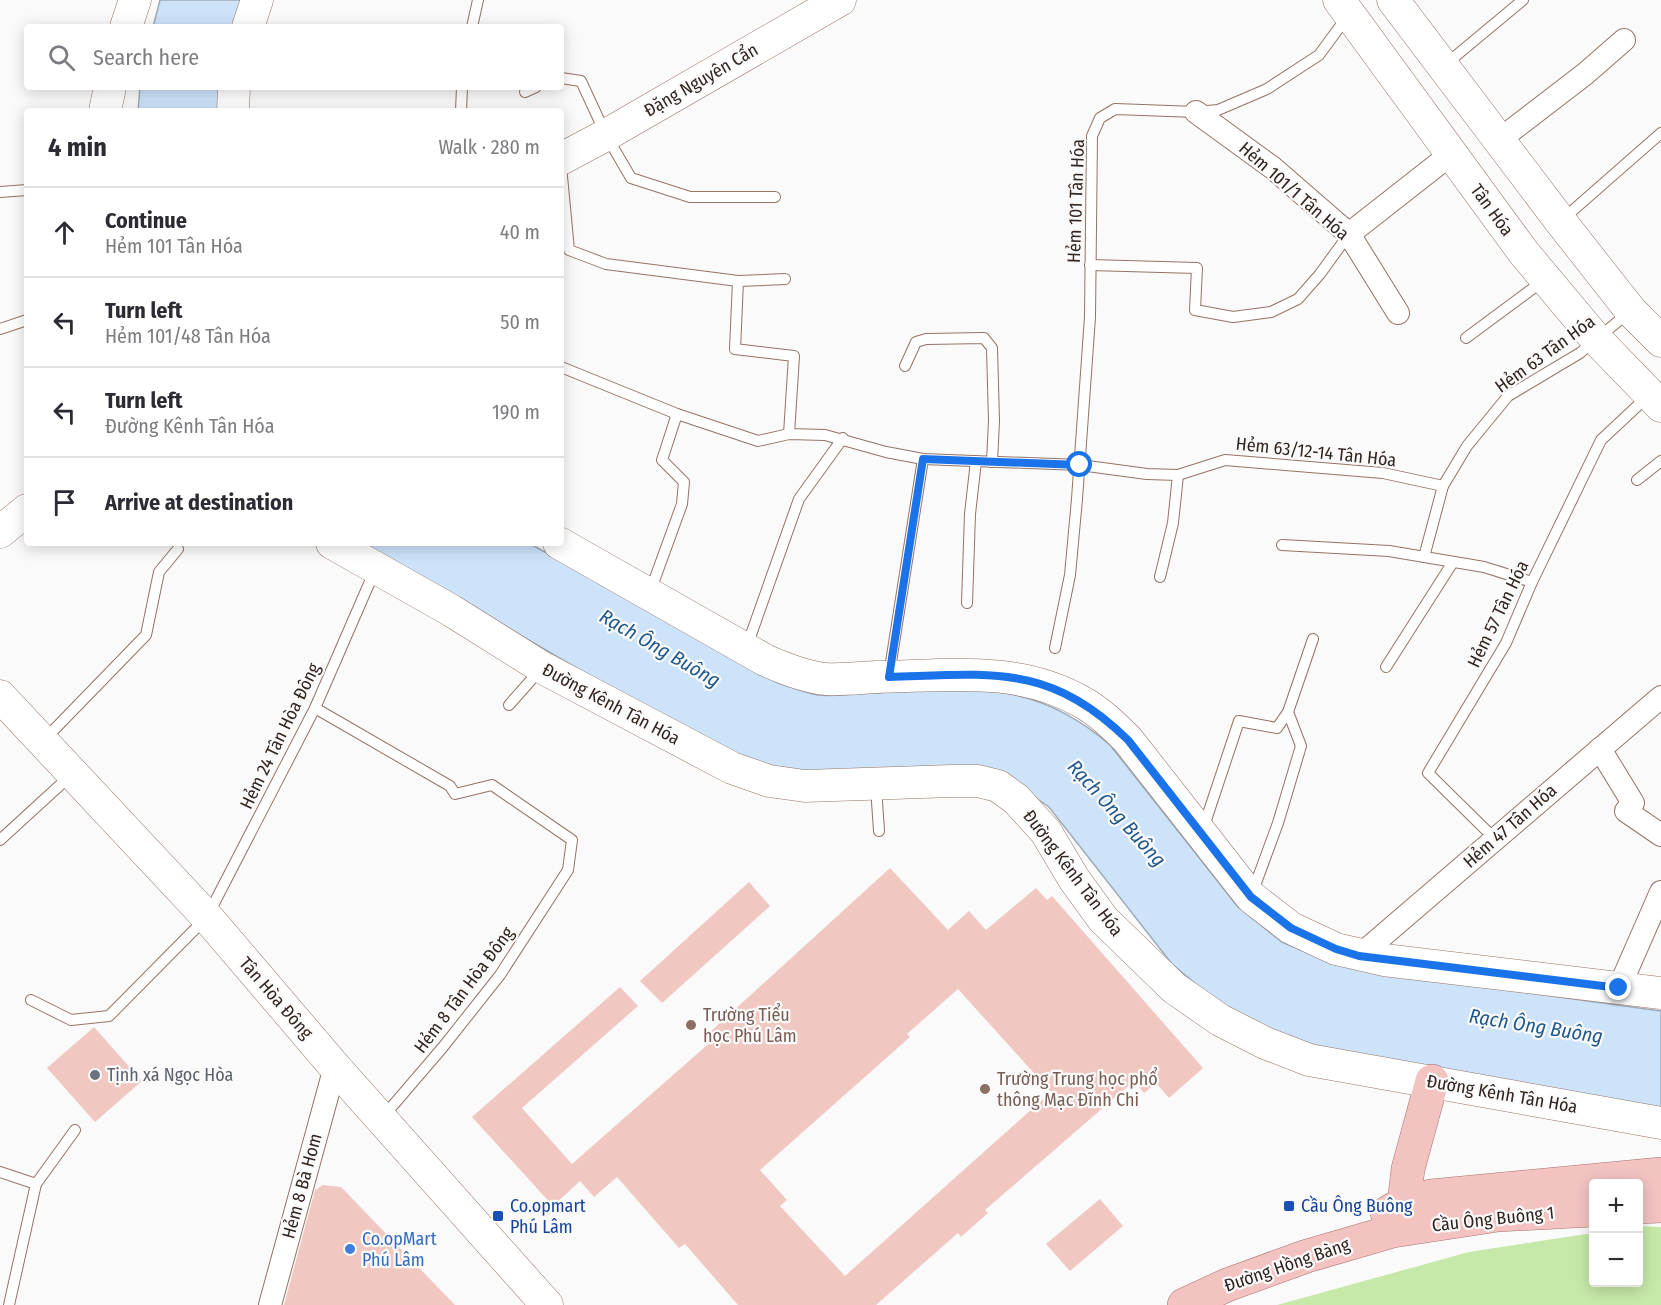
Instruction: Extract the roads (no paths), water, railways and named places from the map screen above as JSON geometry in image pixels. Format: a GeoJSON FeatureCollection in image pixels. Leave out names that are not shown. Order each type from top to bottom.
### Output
{"type":"FeatureCollection","features":[{"type":"Feature","properties":{"kind":"main road"},"geometry":{"type":"LineString","coordinates":[[1399,1217],[1408,1169],[1432,1081]]}},
{"type":"Feature","properties":{"kind":"main road"},"geometry":{"type":"LineString","coordinates":[[1399,1217],[1431,1196],[1661,1174]]}},
{"type":"Feature","properties":{"kind":"main road"},"geometry":{"type":"LineString","coordinates":[[1643,1207],[1661,1206]]}},
{"type":"Feature","properties":{"kind":"main road","name":"Cầu Ông Buông 1"},"geometry":{"type":"LineString","coordinates":[[1399,1217],[1589,1210]]}},
{"type":"Feature","properties":{"kind":"main road","name":"Đường Hồng Bàng"},"geometry":{"type":"LineString","coordinates":[[1184,1305],[1227,1285],[1307,1256],[1399,1217]]}},
{"type":"Feature","properties":{"kind":"street"},"geometry":{"type":"LineString","coordinates":[[127,24],[135,0]]}},
{"type":"Feature","properties":{"kind":"street"},"geometry":{"type":"LineString","coordinates":[[249,24],[257,0]]}},
{"type":"Feature","properties":{"kind":"street","name":"Đặng Nguyên Cẩn"},"geometry":{"type":"LineString","coordinates":[[564,157],[840,0]]}},
{"type":"Feature","properties":{"kind":"street"},"geometry":{"type":"LineString","coordinates":[[1393,0],[1561,222],[1651,326]]}},
{"type":"Feature","properties":{"kind":"street","name":"Tân Hóa"},"geometry":{"type":"LineString","coordinates":[[1344,7],[1524,253],[1596,339],[1655,400]]}},
{"type":"Feature","properties":{"kind":"street"},"geometry":{"type":"LineString","coordinates":[[1499,140],[1585,74],[1624,40]]}},
{"type":"Feature","properties":{"kind":"street"},"geometry":{"type":"LineString","coordinates":[[106,108],[109,90]]}},
{"type":"Feature","properties":{"kind":"street"},"geometry":{"type":"LineString","coordinates":[[233,108],[234,90]]}},
{"type":"Feature","properties":{"kind":"street","name":"Hẻm 101/1 Tân Hóa"},"geometry":{"type":"LineString","coordinates":[[1196,112],[1273,168],[1349,234],[1398,313]]}},
{"type":"Feature","properties":{"kind":"street"},"geometry":{"type":"LineString","coordinates":[[1349,234],[1451,154]]}},
{"type":"Feature","properties":{"kind":"street"},"geometry":{"type":"LineString","coordinates":[[0,532],[24,512]]}},
{"type":"Feature","properties":{"kind":"street","name":"Đường Kênh Tân Hóa"},"geometry":{"type":"LineString","coordinates":[[338,546],[543,668],[732,768],[769,782],[805,786],[978,781],[998,786],[1016,799],[1046,832],[1074,879],[1103,919],[1174,988],[1220,1020],[1264,1043],[1309,1060],[1661,1123]]}},
{"type":"Feature","properties":{"kind":"street"},"geometry":{"type":"LineString","coordinates":[[564,546],[784,669],[825,679],[991,674],[1036,681],[1075,698],[1107,719],[1128,740],[1251,897],[1291,928],[1336,949],[1359,956],[1661,993]]}},
{"type":"Feature","properties":{"kind":"street","name":"Tân Hòa Đông"},"geometry":{"type":"LineString","coordinates":[[0,696],[207,917],[335,1067],[547,1305]]}},
{"type":"Feature","properties":{"kind":"street","name":"Hẻm 47 Tân Hóa"},"geometry":{"type":"LineString","coordinates":[[1359,956],[1661,697]]}},
{"type":"Feature","properties":{"kind":"street"},"geometry":{"type":"LineString","coordinates":[[1600,749],[1633,803],[1626,811],[1661,835]]}},
{"type":"Feature","properties":{"kind":"street"},"geometry":{"type":"LineString","coordinates":[[1619,988],[1661,892]]}},
{"type":"Feature","properties":{"kind":"street","name":"Hẻm 8 Bà Hom"},"geometry":{"type":"LineString","coordinates":[[270,1305],[335,1067]]}},
{"type":"Feature","properties":{"kind":"lane"},"geometry":{"type":"LineString","coordinates":[[473,24],[478,0]]}},
{"type":"Feature","properties":{"kind":"lane"},"geometry":{"type":"LineString","coordinates":[[1443,66],[1523,0]]}},
{"type":"Feature","properties":{"kind":"lane","name":"Hẻm 101 Tân Hóa"},"geometry":{"type":"LineString","coordinates":[[1055,648],[1070,575],[1080,465],[1090,317],[1092,136],[1100,118],[1115,108],[1196,112],[1218,110],[1268,89],[1319,55],[1344,7]]}},
{"type":"Feature","properties":{"kind":"lane"},"geometry":{"type":"LineString","coordinates":[[564,78],[581,81],[606,135],[631,178],[690,197],[775,197]]}},
{"type":"Feature","properties":{"kind":"lane"},"geometry":{"type":"LineString","coordinates":[[461,108],[462,90]]}},
{"type":"Feature","properties":{"kind":"lane"},"geometry":{"type":"LineString","coordinates":[[525,92],[529,90]]}},
{"type":"Feature","properties":{"kind":"lane"},"geometry":{"type":"LineString","coordinates":[[1561,222],[1661,133]]}},
{"type":"Feature","properties":{"kind":"lane"},"geometry":{"type":"LineString","coordinates":[[0,192],[24,190]]}},
{"type":"Feature","properties":{"kind":"lane"},"geometry":{"type":"LineString","coordinates":[[564,198],[569,250],[606,264],[738,281],[785,279]]}},
{"type":"Feature","properties":{"kind":"lane"},"geometry":{"type":"LineString","coordinates":[[1090,265],[1197,268],[1195,310],[1233,317],[1271,312],[1298,299],[1320,274],[1349,234]]}},
{"type":"Feature","properties":{"kind":"lane"},"geometry":{"type":"LineString","coordinates":[[1466,338],[1546,279]]}},
{"type":"Feature","properties":{"kind":"lane"},"geometry":{"type":"LineString","coordinates":[[738,281],[735,349],[794,356],[789,434]]}},
{"type":"Feature","properties":{"kind":"lane"},"geometry":{"type":"LineString","coordinates":[[0,329],[24,321]]}},
{"type":"Feature","properties":{"kind":"lane","name":"Hẻm 63 Tân Hóa"},"geometry":{"type":"LineString","coordinates":[[1424,557],[1443,486],[1467,446],[1508,396],[1580,352],[1596,339],[1651,326]]}},
{"type":"Feature","properties":{"kind":"lane"},"geometry":{"type":"LineString","coordinates":[[905,366],[916,342],[926,339],[984,338],[992,348],[994,421],[992,462]]}},
{"type":"Feature","properties":{"kind":"lane"},"geometry":{"type":"LineString","coordinates":[[564,368],[677,414],[758,441],[789,434],[825,435],[843,438],[886,452],[923,459],[1080,465]]}},
{"type":"Feature","properties":{"kind":"lane","name":"Hẻm 57 Tân Hóa"},"geometry":{"type":"LineString","coordinates":[[1495,839],[1428,773],[1506,643],[1532,582],[1601,440],[1655,400]]}},
{"type":"Feature","properties":{"kind":"lane"},"geometry":{"type":"LineString","coordinates":[[649,595],[682,504],[684,482],[662,460],[677,414]]}},
{"type":"Feature","properties":{"kind":"lane"},"geometry":{"type":"LineString","coordinates":[[746,649],[799,499],[843,438]]}},
{"type":"Feature","properties":{"kind":"lane"},"geometry":{"type":"LineString","coordinates":[[889,677],[923,459]]}},
{"type":"Feature","properties":{"kind":"lane","name":"Hẻm 63/12-14 Tân Hóa"},"geometry":{"type":"LineString","coordinates":[[1080,465],[1147,474],[1178,475],[1225,460],[1383,473],[1443,486]]}},
{"type":"Feature","properties":{"kind":"lane"},"geometry":{"type":"LineString","coordinates":[[967,603],[970,514],[976,461]]}},
{"type":"Feature","properties":{"kind":"lane"},"geometry":{"type":"LineString","coordinates":[[1637,480],[1661,461]]}},
{"type":"Feature","properties":{"kind":"lane"},"geometry":{"type":"LineString","coordinates":[[1160,577],[1173,523],[1178,475]]}},
{"type":"Feature","properties":{"kind":"lane"},"geometry":{"type":"LineString","coordinates":[[1282,545],[1389,551],[1484,567],[1532,582]]}},
{"type":"Feature","properties":{"kind":"lane"},"geometry":{"type":"LineString","coordinates":[[43,742],[146,635],[159,572],[178,549]]}},
{"type":"Feature","properties":{"kind":"lane"},"geometry":{"type":"LineString","coordinates":[[1386,668],[1453,562]]}},
{"type":"Feature","properties":{"kind":"lane","name":"Hẻm 24 Tân Hòa Đông"},"geometry":{"type":"LineString","coordinates":[[31,1000],[71,1020],[109,1016],[207,917],[315,708],[376,567]]}},
{"type":"Feature","properties":{"kind":"lane"},"geometry":{"type":"LineString","coordinates":[[1201,835],[1239,721],[1276,728],[1288,712],[1314,639]]}},
{"type":"Feature","properties":{"kind":"lane"},"geometry":{"type":"LineString","coordinates":[[509,705],[543,668]]}},
{"type":"Feature","properties":{"kind":"lane","name":"Hẻm 8 Tân Hòa Đông"},"geometry":{"type":"LineString","coordinates":[[315,708],[450,786],[455,794],[492,785],[572,840],[568,870],[500,975],[443,1047],[381,1119]]}},
{"type":"Feature","properties":{"kind":"lane"},"geometry":{"type":"LineString","coordinates":[[1251,897],[1278,823],[1300,746],[1288,712]]}},
{"type":"Feature","properties":{"kind":"lane"},"geometry":{"type":"LineString","coordinates":[[0,840],[72,774]]}},
{"type":"Feature","properties":{"kind":"lane"},"geometry":{"type":"LineString","coordinates":[[875,783],[879,831]]}},
{"type":"Feature","properties":{"kind":"lane"},"geometry":{"type":"LineString","coordinates":[[9,1305],[36,1184],[75,1130]]}},
{"type":"Feature","properties":{"kind":"lane"},"geometry":{"type":"LineString","coordinates":[[0,1172],[36,1184]]}},
{"type":"Feature","properties":{"kind":"water"},"geometry":{"type":"Polygon","coordinates":[[[160,0],[248,0],[239,24],[154,24],[160,0]]]}},
{"type":"Feature","properties":{"kind":"water"},"geometry":{"type":"Polygon","coordinates":[[[140,90],[221,90],[218,108],[138,108],[140,90]]]}},
{"type":"Feature","properties":{"kind":"water","name":"Rạch Ông Buông"},"geometry":{"type":"Polygon","coordinates":[[[366,546],[534,546],[778,683],[813,694],[831,696],[969,690],[998,692],[1026,698],[1053,708],[1081,723],[1110,745],[1238,907],[1282,942],[1334,964],[1362,970],[1661,1011],[1661,1113],[1337,1055],[1233,1015],[1172,964],[1049,807],[1015,784],[813,781],[727,755],[366,546]]]}},
{"type":"Feature","properties":{"kind":"place","name":"Trường Tiểu học Phú Lâm"},"geometry":{"type":"Point","coordinates":[691,1025]}},
{"type":"Feature","properties":{"kind":"place","name":"Tịnh xá Ngọc Hòa"},"geometry":{"type":"Point","coordinates":[95,1075]}},
{"type":"Feature","properties":{"kind":"place","name":"Trường Trung học phổ thông Mạc Đĩnh Chi"},"geometry":{"type":"Point","coordinates":[985,1089]}},
{"type":"Feature","properties":{"kind":"place","name":"Cầu Ông Buông"},"geometry":{"type":"Point","coordinates":[1289,1206]}},
{"type":"Feature","properties":{"kind":"place","name":"Co.opmart Phú Lâm"},"geometry":{"type":"Point","coordinates":[498,1216]}},
{"type":"Feature","properties":{"kind":"place","name":"Co.opMart Phú Lâm"},"geometry":{"type":"Point","coordinates":[350,1249]}}]}
